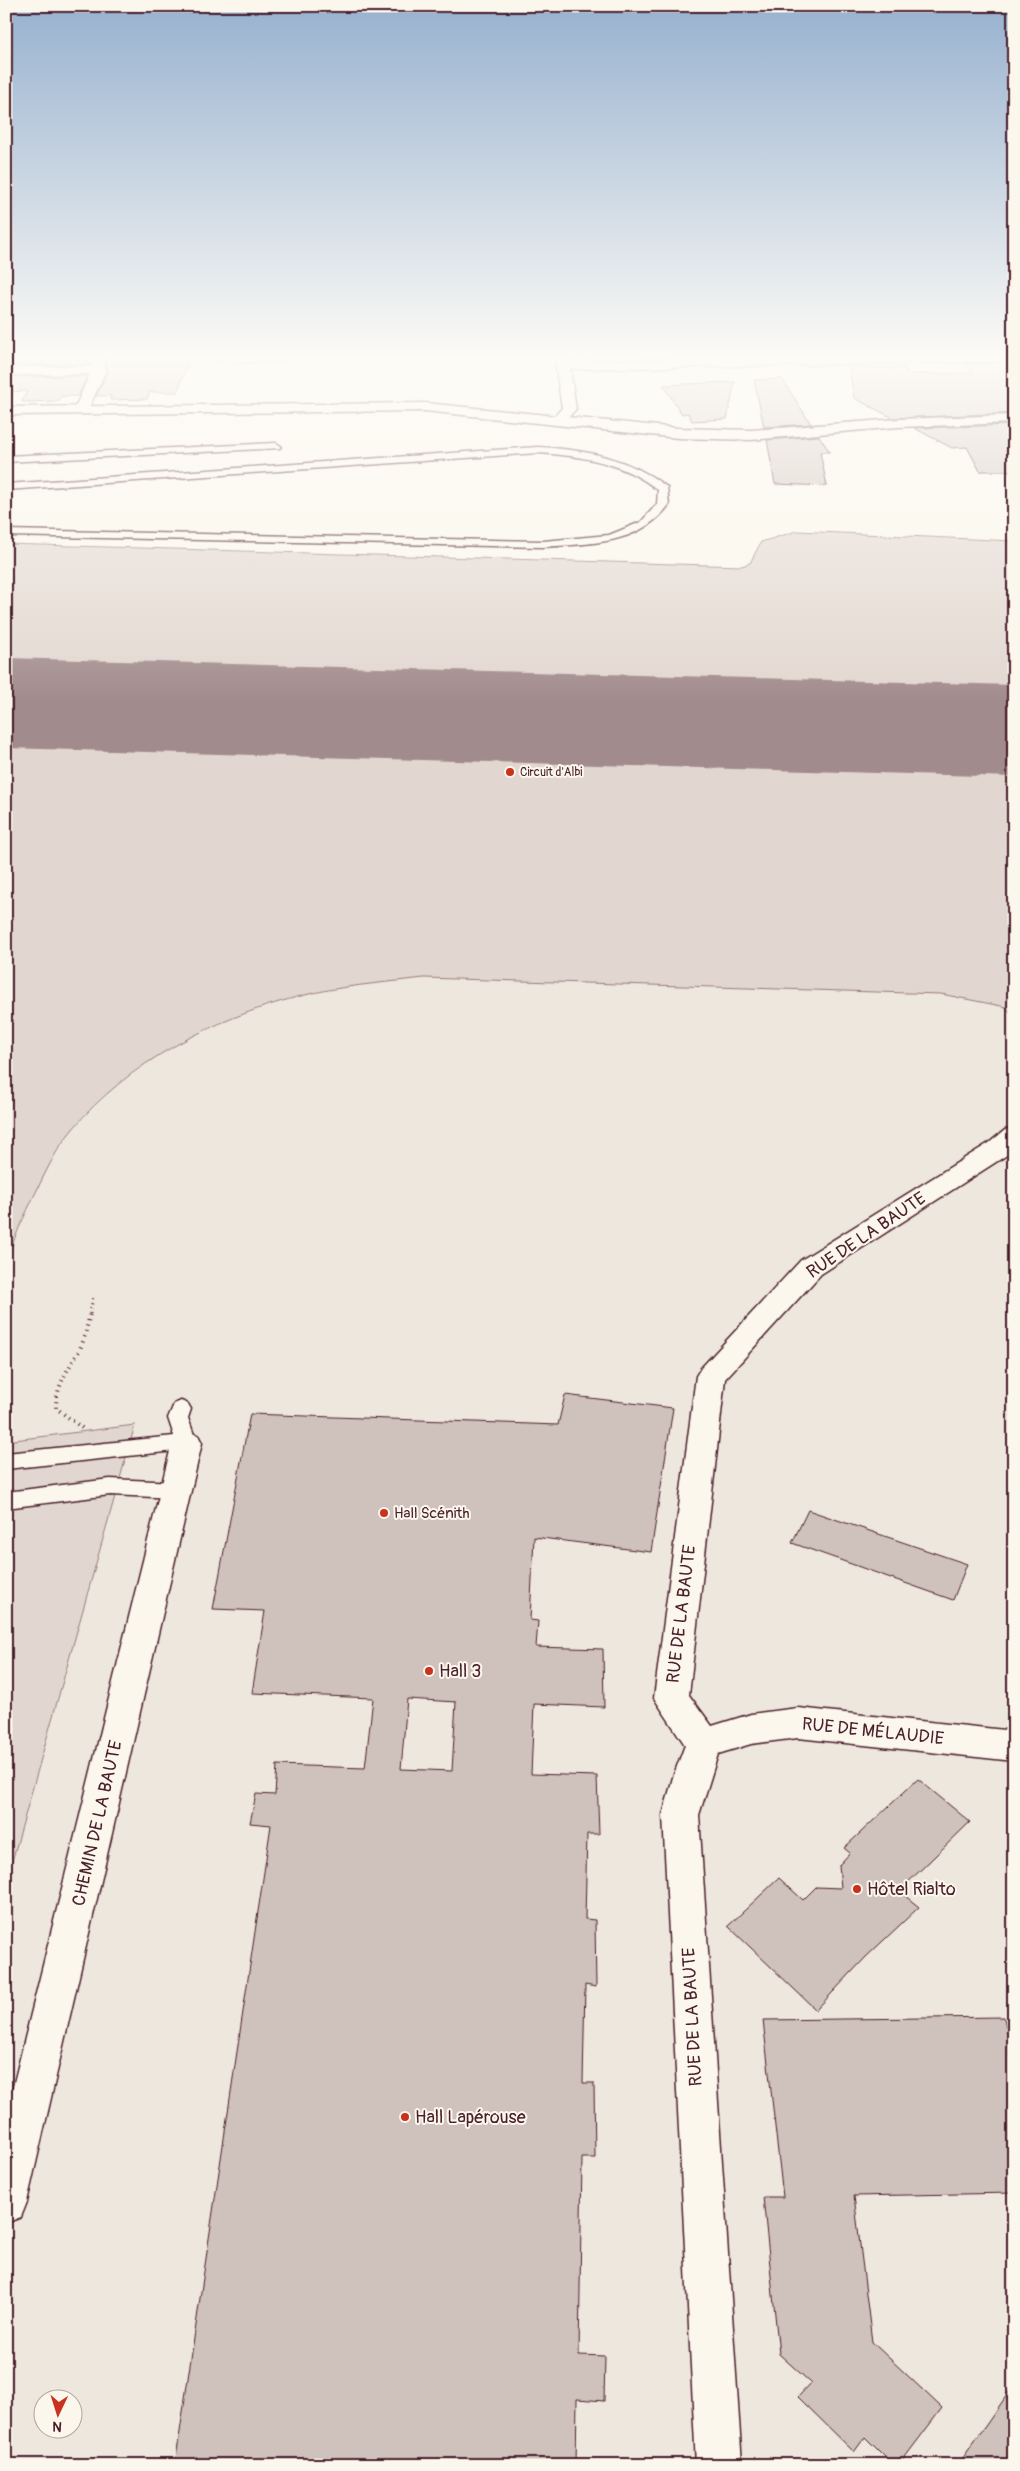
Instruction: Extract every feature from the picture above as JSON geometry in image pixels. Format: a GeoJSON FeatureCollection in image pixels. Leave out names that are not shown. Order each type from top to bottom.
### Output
{"type":"FeatureCollection","features":[{"type":"Feature","properties":{"kind":"street","name":"RUE DE LA BAUTE"},"geometry":{"type":"LineString","coordinates":[[719,2465],[681,1815],[691,1777],[704,1743],[671,1698],[712,1376],[811,1268],[998,1149],[1014,1136]]}},
{"type":"Feature","properties":{"kind":"street","name":"CHEMIN DE LA BAUTE"},"geometry":{"type":"LineString","coordinates":[[6,2202],[176,1490],[184,1426]]}},
{"type":"Feature","properties":{"kind":"street","name":"RUE DE MÉLAUDIE"},"geometry":{"type":"LineString","coordinates":[[704,1743],[751,1729],[798,1723],[1014,1746]]}},
{"type":"Feature","properties":{"kind":"lane"},"geometry":{"type":"LineString","coordinates":[[6,487],[232,471]]}},
{"type":"Feature","properties":{"kind":"lane"},"geometry":{"type":"LineString","coordinates":[[6,533],[543,544],[612,538],[645,524],[663,504],[663,488],[640,471]]}},
{"type":"Feature","properties":{"kind":"lane"},"geometry":{"type":"LineString","coordinates":[[6,1461],[92,1452],[184,1426]]}},
{"type":"Feature","properties":{"kind":"lane"},"geometry":{"type":"LineString","coordinates":[[6,1500],[110,1486],[176,1490]]}},
{"type":"Feature","properties":{"kind":"path"},"geometry":{"type":"LineString","coordinates":[[92,1452],[92,1436],[56,1408],[55,1400],[59,1382],[83,1342],[93,1296]]}},
{"type":"Feature","properties":{"kind":"shaded area","name":"Circuit d'Albi"},"geometry":{"type":"Polygon","coordinates":[[[797,531],[1014,541],[1014,1018],[1006,1007],[941,994],[424,978],[344,987],[312,993],[266,1006],[234,1018],[174,1046],[119,1084],[94,1106],[61,1144],[52,1160],[19,1228],[6,1266],[6,544],[742,566],[750,563],[761,542],[797,531]]]}},
{"type":"Feature","properties":{"kind":"shaded area"},"geometry":{"type":"Polygon","coordinates":[[[424,978],[941,994],[1006,1007],[1014,1018],[1014,2465],[6,2465],[6,1883],[135,1425],[6,1441],[7,1260],[26,1213],[48,1167],[72,1130],[109,1092],[147,1063],[189,1038],[239,1016],[297,997],[357,985],[424,978]]]}},
{"type":"Feature","properties":{"kind":"shaded area"},"geometry":{"type":"Polygon","coordinates":[[[135,1425],[6,1883],[6,1441],[135,1425]]]}},
{"type":"Feature","properties":{"kind":"building"},"geometry":{"type":"Polygon","coordinates":[[[773,471],[824,471],[827,486],[775,484],[773,471]]]}},
{"type":"Feature","properties":{"kind":"building","name":"Hall Lapérouse"},"geometry":{"type":"Polygon","coordinates":[[[565,1395],[673,1408],[651,1552],[534,1537],[530,1620],[538,1621],[536,1647],[603,1649],[604,1707],[534,1704],[531,1774],[597,1776],[599,1834],[587,1834],[585,1919],[595,1920],[596,1987],[585,1985],[583,2083],[594,2083],[595,2158],[582,2158],[579,2355],[605,2356],[604,2401],[577,2399],[576,2465],[175,2465],[271,1825],[250,1823],[256,1794],[275,1795],[277,1765],[365,1768],[373,1698],[252,1693],[265,1611],[213,1609],[250,1414],[558,1425],[565,1395]],[[407,1699],[401,1769],[452,1771],[456,1702],[407,1699]]]}},
{"type":"Feature","properties":{"kind":"building"},"geometry":{"type":"Polygon","coordinates":[[[808,1510],[967,1564],[953,1600],[792,1543],[808,1510]]]}},
{"type":"Feature","properties":{"kind":"building","name":"Hôtel Rialto"},"geometry":{"type":"Polygon","coordinates":[[[918,1779],[970,1822],[899,1891],[919,1907],[866,1957],[816,2010],[728,1926],[779,1878],[803,1900],[816,1887],[841,1888],[839,1865],[850,1853],[844,1848],[918,1779]]]}},
{"type":"Feature","properties":{"kind":"building"},"geometry":{"type":"Polygon","coordinates":[[[1004,2017],[1014,2069],[1014,2193],[854,2196],[872,2342],[942,2408],[899,2465],[893,2465],[865,2437],[854,2452],[798,2397],[811,2383],[779,2354],[763,2197],[783,2197],[763,2020],[1004,2017]]]}},
{"type":"Feature","properties":{"kind":"building"},"geometry":{"type":"Polygon","coordinates":[[[1014,2385],[1014,2465],[958,2465],[1014,2385]]]}},
{"type":"Feature","properties":{"kind":"taxiway"},"geometry":{"type":"LineString","coordinates":[[6,712],[60,704]]}},
{"type":"Feature","properties":{"kind":"runway"},"geometry":{"type":"LineString","coordinates":[[6,703],[1014,731]]}},
{"type":"Feature","properties":{"kind":"place","name":"Circuit d'Albi"},"geometry":{"type":"Point","coordinates":[510,772]}},
{"type":"Feature","properties":{"kind":"place","name":"Hall Scénith"},"geometry":{"type":"Point","coordinates":[384,1513]}},
{"type":"Feature","properties":{"kind":"place","name":"Hall 3"},"geometry":{"type":"Point","coordinates":[429,1671]}},
{"type":"Feature","properties":{"kind":"place","name":"Hôtel Rialto"},"geometry":{"type":"Point","coordinates":[857,1889]}},
{"type":"Feature","properties":{"kind":"place","name":"Hall Lapérouse"},"geometry":{"type":"Point","coordinates":[405,2117]}}]}
